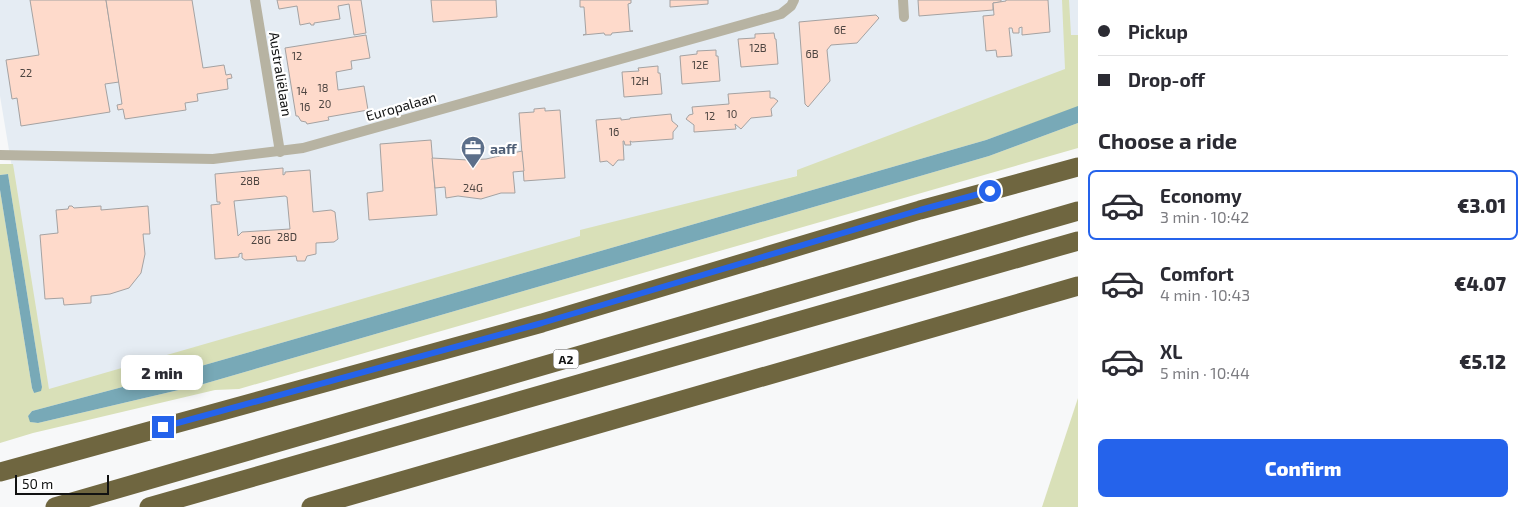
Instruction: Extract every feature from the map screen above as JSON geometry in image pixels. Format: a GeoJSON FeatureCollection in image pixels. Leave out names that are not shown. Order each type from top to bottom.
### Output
{"type":"FeatureCollection","features":[{"type":"Feature","properties":{"kind":"highway"},"geometry":{"type":"LineString","coordinates":[[0,472],[542,323],[920,210],[1078,167]]}},
{"type":"Feature","properties":{"kind":"highway","name":"A2"},"geometry":{"type":"LineString","coordinates":[[55,507],[1078,211]]}},
{"type":"Feature","properties":{"kind":"highway","name":"A2"},"geometry":{"type":"LineString","coordinates":[[149,507],[1078,241]]}},
{"type":"Feature","properties":{"kind":"highway"},"geometry":{"type":"LineString","coordinates":[[312,507],[1078,286]]}},
{"type":"Feature","properties":{"kind":"street","name":"Australiëlaan"},"geometry":{"type":"LineString","coordinates":[[255,0],[280,152]]}},
{"type":"Feature","properties":{"kind":"street","name":"Europalaan"},"geometry":{"type":"LineString","coordinates":[[0,155],[213,159],[303,148],[781,14],[791,6],[794,0]]}},
{"type":"Feature","properties":{"kind":"street"},"geometry":{"type":"LineString","coordinates":[[903,0],[904,16]]}},
{"type":"Feature","properties":{"kind":"shaded area"},"geometry":{"type":"Polygon","coordinates":[[[0,0],[1078,0],[1078,89],[799,175],[49,391],[0,96],[0,0]]]}},
{"type":"Feature","properties":{"kind":"green space"},"geometry":{"type":"Polygon","coordinates":[[[1062,0],[1069,0],[1071,35],[1078,35],[1078,107],[986,140],[194,368],[32,411],[28,416],[31,422],[38,423],[200,385],[989,156],[1078,123],[1078,148],[239,389],[215,390],[33,433],[0,443],[0,190],[34,393],[42,387],[8,174],[0,175],[0,164],[13,164],[49,389],[580,236],[580,230],[797,176],[797,170],[1065,69],[1062,0]]]}},
{"type":"Feature","properties":{"kind":"green space"},"geometry":{"type":"Polygon","coordinates":[[[1078,398],[1078,507],[1042,507],[1078,398]]]}},
{"type":"Feature","properties":{"kind":"water"},"geometry":{"type":"Polygon","coordinates":[[[1078,106],[1078,123],[989,156],[200,385],[38,423],[30,422],[28,416],[32,411],[194,368],[986,140],[1078,106]]]}},
{"type":"Feature","properties":{"kind":"water"},"geometry":{"type":"Polygon","coordinates":[[[8,174],[42,387],[41,391],[34,393],[0,190],[0,175],[8,174]]]}},
{"type":"Feature","properties":{"kind":"building"},"geometry":{"type":"Polygon","coordinates":[[[30,0],[106,0],[119,82],[105,84],[110,112],[21,126],[17,98],[12,99],[6,60],[39,55],[30,0]]]}},
{"type":"Feature","properties":{"kind":"building"},"geometry":{"type":"Polygon","coordinates":[[[106,0],[192,0],[203,68],[224,65],[226,75],[231,74],[232,78],[227,79],[228,89],[197,94],[198,101],[185,103],[186,110],[125,119],[123,109],[118,110],[117,105],[122,104],[106,0]]]}},
{"type":"Feature","properties":{"kind":"building"},"geometry":{"type":"Polygon","coordinates":[[[277,0],[361,0],[366,33],[354,35],[349,4],[338,6],[340,19],[314,23],[314,25],[310,23],[300,25],[297,6],[279,9],[277,0]]]}},
{"type":"Feature","properties":{"kind":"building"},"geometry":{"type":"Polygon","coordinates":[[[431,0],[496,0],[497,17],[433,22],[431,0]]]}},
{"type":"Feature","properties":{"kind":"building"},"geometry":{"type":"Polygon","coordinates":[[[580,0],[631,0],[631,3],[628,4],[630,31],[633,31],[612,33],[611,35],[605,35],[604,33],[583,35],[586,34],[584,7],[580,7],[580,0]]]}},
{"type":"Feature","properties":{"kind":"building"},"geometry":{"type":"Polygon","coordinates":[[[670,0],[708,0],[708,4],[670,7],[670,0]]]}},
{"type":"Feature","properties":{"kind":"building"},"geometry":{"type":"Polygon","coordinates":[[[918,0],[1001,0],[1001,2],[993,3],[993,10],[919,16],[918,0]]]}},
{"type":"Feature","properties":{"kind":"building"},"geometry":{"type":"Polygon","coordinates":[[[1006,0],[1048,0],[1050,32],[1022,35],[1022,27],[1019,28],[1019,33],[1013,33],[1012,28],[1009,28],[1012,56],[997,57],[996,50],[986,51],[983,16],[994,15],[993,3],[1006,0]]]}},
{"type":"Feature","properties":{"kind":"building"},"geometry":{"type":"Polygon","coordinates":[[[876,15],[879,18],[857,43],[831,45],[827,50],[830,81],[808,107],[805,104],[799,22],[876,15]]]}},
{"type":"Feature","properties":{"kind":"building"},"geometry":{"type":"Polygon","coordinates":[[[774,33],[778,64],[741,67],[738,39],[755,38],[755,34],[774,33]]]}},
{"type":"Feature","properties":{"kind":"building"},"geometry":{"type":"Polygon","coordinates":[[[366,35],[370,58],[351,61],[352,69],[336,72],[338,90],[364,86],[368,110],[328,117],[329,120],[307,124],[301,121],[296,116],[285,48],[366,35]]]}},
{"type":"Feature","properties":{"kind":"building"},"geometry":{"type":"Polygon","coordinates":[[[716,50],[720,81],[682,84],[680,56],[697,54],[697,51],[716,50]]]}},
{"type":"Feature","properties":{"kind":"building"},"geometry":{"type":"Polygon","coordinates":[[[658,66],[662,94],[624,97],[622,72],[639,71],[638,68],[658,66]]]}},
{"type":"Feature","properties":{"kind":"building"},"geometry":{"type":"Polygon","coordinates":[[[770,91],[770,98],[778,101],[771,109],[772,116],[751,118],[741,129],[735,124],[736,129],[694,132],[694,125],[686,119],[689,115],[693,114],[692,107],[729,104],[728,94],[770,91]]]}},
{"type":"Feature","properties":{"kind":"building"},"geometry":{"type":"Polygon","coordinates":[[[545,108],[545,111],[560,110],[565,178],[524,181],[519,113],[534,112],[534,109],[545,108]]]}},
{"type":"Feature","properties":{"kind":"building"},"geometry":{"type":"Polygon","coordinates":[[[671,114],[672,121],[678,126],[673,132],[673,139],[630,141],[631,145],[625,145],[623,141],[624,160],[618,160],[613,166],[607,161],[600,162],[596,120],[621,118],[621,120],[671,114]]]}},
{"type":"Feature","properties":{"kind":"building"},"geometry":{"type":"Polygon","coordinates":[[[431,140],[437,215],[369,220],[367,193],[383,191],[380,144],[431,140]]]}},
{"type":"Feature","properties":{"kind":"building"},"geometry":{"type":"Polygon","coordinates":[[[522,151],[524,171],[513,172],[515,193],[501,193],[481,199],[458,196],[446,198],[445,187],[435,188],[432,158],[486,159],[522,151]]]}},
{"type":"Feature","properties":{"kind":"building"},"geometry":{"type":"Polygon","coordinates":[[[283,168],[283,175],[285,172],[310,170],[313,212],[331,210],[335,212],[338,239],[334,242],[316,243],[316,254],[307,256],[305,261],[297,261],[296,256],[245,260],[242,258],[242,253],[239,254],[239,257],[215,259],[211,205],[220,204],[220,202],[217,202],[215,174],[283,168]],[[287,197],[234,201],[238,236],[242,232],[290,229],[287,197]]]}},
{"type":"Feature","properties":{"kind":"building"},"geometry":{"type":"Polygon","coordinates":[[[69,206],[74,208],[101,206],[101,210],[148,206],[150,234],[143,234],[145,254],[141,273],[129,288],[110,294],[91,296],[91,303],[64,305],[63,298],[45,299],[40,235],[58,233],[56,210],[68,209],[69,206]]]}},
{"type":"Feature","properties":{"kind":"place","name":"aaff"},"geometry":{"type":"Point","coordinates":[473,169]}},
{"type":"Feature","properties":{"kind":"route"},"geometry":{"type":"LineString","coordinates":[[163,427],[542,323],[920,210],[990,191]]}}]}
